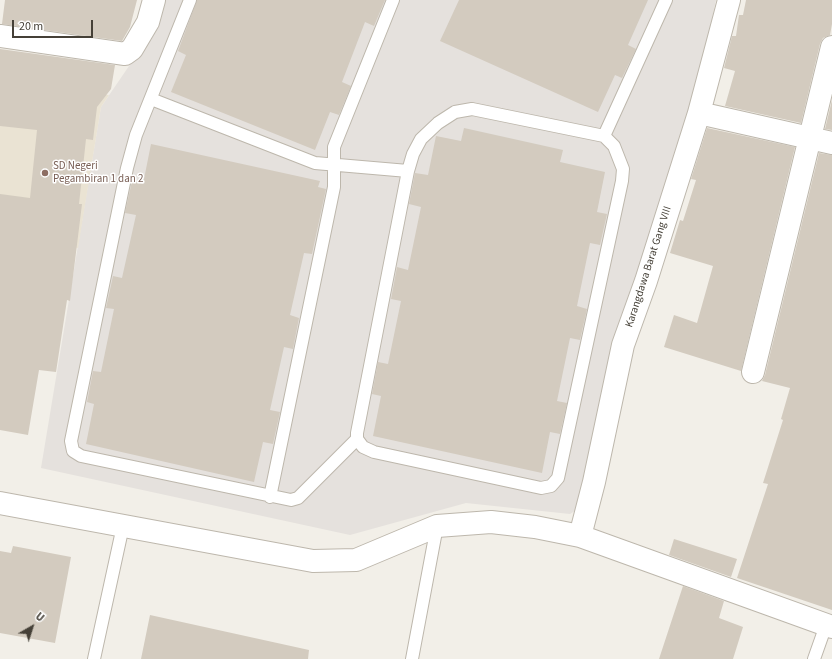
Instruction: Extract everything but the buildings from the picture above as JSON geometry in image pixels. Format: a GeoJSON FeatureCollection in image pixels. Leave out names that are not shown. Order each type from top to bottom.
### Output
{"type":"FeatureCollection","features":[{"type":"Feature","properties":{"kind":"street"},"geometry":{"type":"LineString","coordinates":[[0,36],[125,54],[132,49],[148,22],[154,0]]}},
{"type":"Feature","properties":{"kind":"street","name":"Karangdawa Barat Gang VIII"},"geometry":{"type":"LineString","coordinates":[[580,536],[594,482],[623,345],[646,281],[699,113],[729,0]]}},
{"type":"Feature","properties":{"kind":"street"},"geometry":{"type":"LineString","coordinates":[[754,372],[832,47]]}},
{"type":"Feature","properties":{"kind":"street"},"geometry":{"type":"LineString","coordinates":[[699,113],[832,143]]}},
{"type":"Feature","properties":{"kind":"street"},"geometry":{"type":"LineString","coordinates":[[0,503],[313,561],[356,560],[437,526],[491,522],[535,527],[580,536],[829,626]]}},
{"type":"Feature","properties":{"kind":"lane"},"geometry":{"type":"LineString","coordinates":[[190,0],[136,135],[127,168],[71,441],[73,451],[81,456],[270,497],[291,500],[298,498],[357,439],[408,171],[413,154],[421,139],[438,123],[455,112],[472,109],[604,136],[614,146],[619,157],[623,169],[622,180],[558,478],[551,486],[541,488],[374,452],[363,447],[357,439]]}},
{"type":"Feature","properties":{"kind":"lane"},"geometry":{"type":"LineString","coordinates":[[270,497],[334,187],[334,147],[393,0]]}},
{"type":"Feature","properties":{"kind":"lane"},"geometry":{"type":"LineString","coordinates":[[604,136],[666,0]]}},
{"type":"Feature","properties":{"kind":"lane"},"geometry":{"type":"LineString","coordinates":[[151,99],[315,163],[408,171]]}},
{"type":"Feature","properties":{"kind":"lane"},"geometry":{"type":"LineString","coordinates":[[94,659],[123,526]]}},
{"type":"Feature","properties":{"kind":"lane"},"geometry":{"type":"LineString","coordinates":[[412,659],[437,526]]}},
{"type":"Feature","properties":{"kind":"lane"},"geometry":{"type":"LineString","coordinates":[[814,659],[829,626]]}},
{"type":"Feature","properties":{"kind":"shaded area"},"geometry":{"type":"Polygon","coordinates":[[[164,0],[716,0],[687,139],[621,317],[578,509],[570,514],[466,503],[350,535],[41,468],[101,107],[157,25],[164,0]]]}},
{"type":"Feature","properties":{"kind":"shaded area","name":"SD Negeri Pegambiran 1 dan 2"},"geometry":{"type":"Polygon","coordinates":[[[0,82],[109,95],[101,107],[78,248],[0,239],[0,82]]]}},
{"type":"Feature","properties":{"kind":"place","name":"SD Negeri Pegambiran 1 dan 2"},"geometry":{"type":"Point","coordinates":[45,173]}}]}
